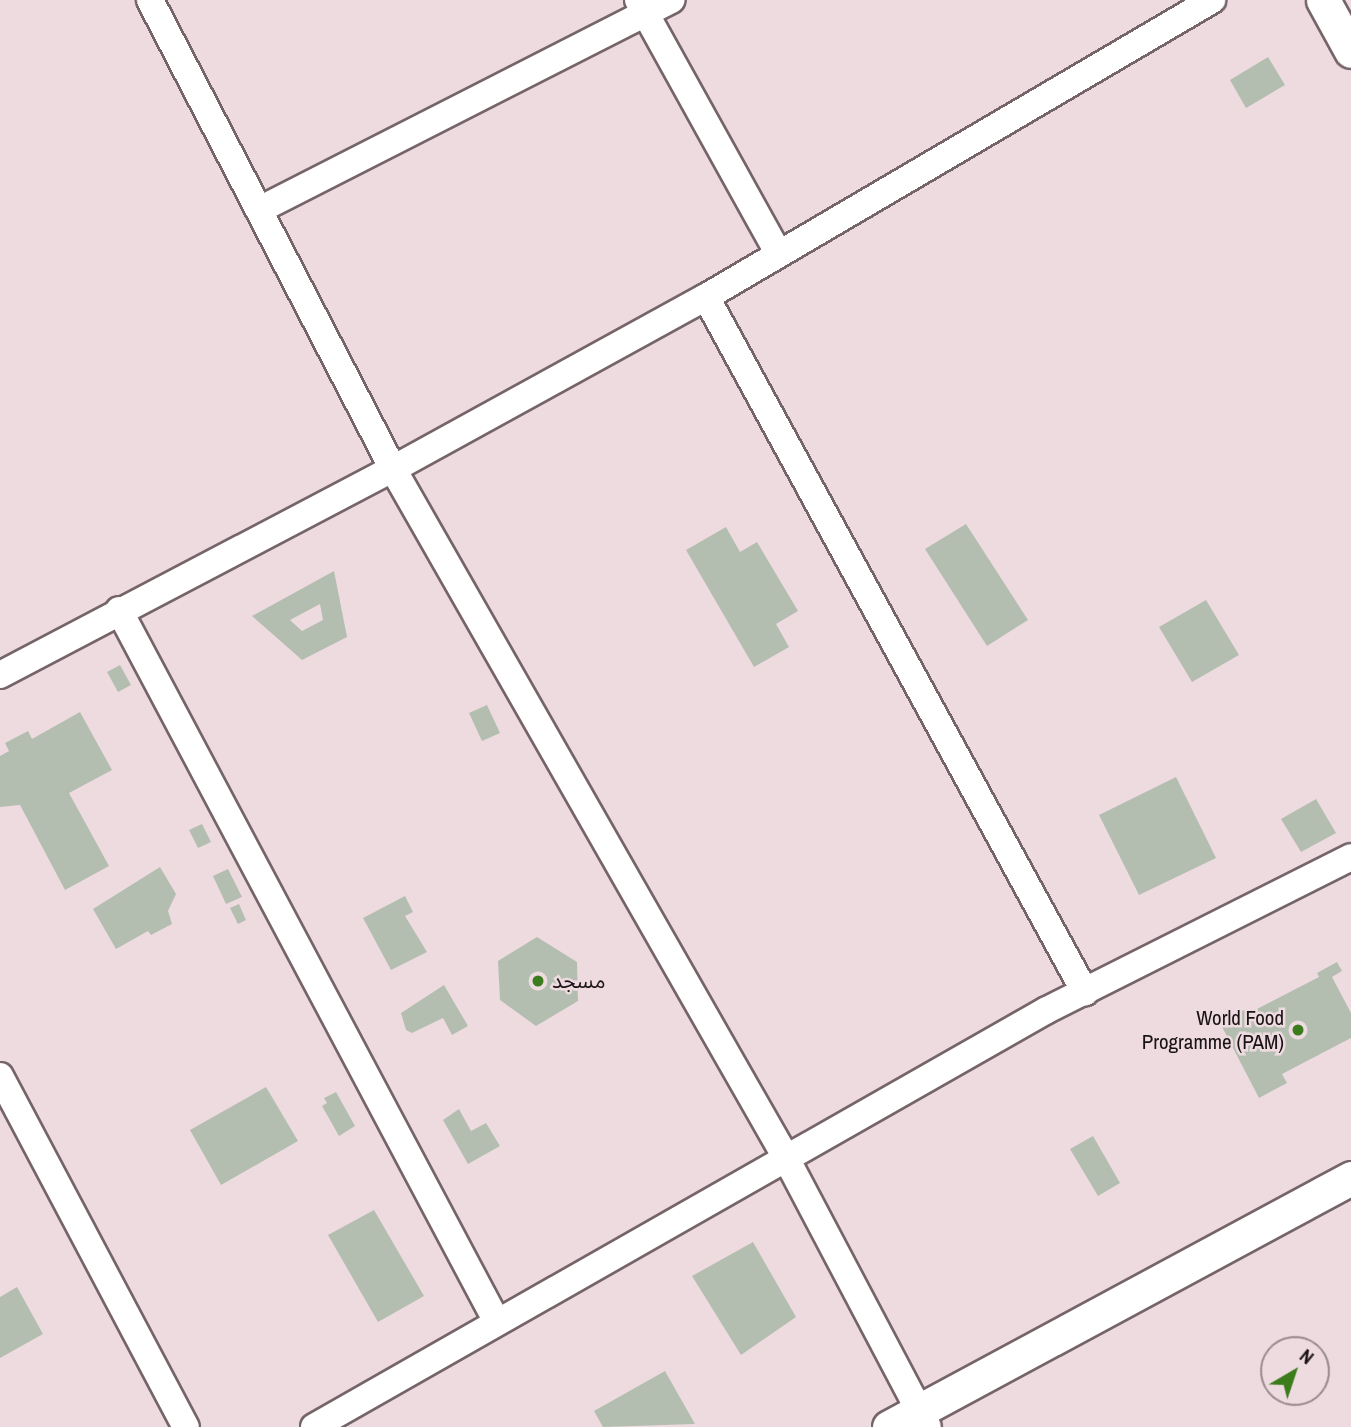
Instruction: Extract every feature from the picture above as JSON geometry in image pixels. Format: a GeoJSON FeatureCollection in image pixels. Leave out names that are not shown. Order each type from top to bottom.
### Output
{"type":"FeatureCollection","features":[{"type":"Feature","properties":{"kind":"street"},"geometry":{"type":"LineString","coordinates":[[150,0],[393,469],[785,1156],[924,1418]]}},
{"type":"Feature","properties":{"kind":"street"},"geometry":{"type":"LineString","coordinates":[[259,210],[642,7],[672,0]]}},
{"type":"Feature","properties":{"kind":"street"},"geometry":{"type":"LineString","coordinates":[[0,675],[393,469],[706,297],[1212,0]]}},
{"type":"Feature","properties":{"kind":"street"},"geometry":{"type":"LineString","coordinates":[[1323,0],[1351,51]]}},
{"type":"Feature","properties":{"kind":"street"},"geometry":{"type":"LineString","coordinates":[[642,7],[778,253]]}},
{"type":"Feature","properties":{"kind":"street"},"geometry":{"type":"LineString","coordinates":[[706,297],[1085,992]]}},
{"type":"Feature","properties":{"kind":"street"},"geometry":{"type":"LineString","coordinates":[[119,611],[497,1322]]}},
{"type":"Feature","properties":{"kind":"street"},"geometry":{"type":"LineString","coordinates":[[314,1427],[785,1156],[1085,992],[1351,857]]}},
{"type":"Feature","properties":{"kind":"street"},"geometry":{"type":"LineString","coordinates":[[0,1076],[186,1427]]}},
{"type":"Feature","properties":{"kind":"street"},"geometry":{"type":"LineString","coordinates":[[889,1427],[924,1418],[1351,1178]]}},
{"type":"Feature","properties":{"kind":"building"},"geometry":{"type":"Polygon","coordinates":[[[1268,57],[1285,85],[1246,108],[1230,80],[1268,57]]]}},
{"type":"Feature","properties":{"kind":"building"},"geometry":{"type":"Polygon","coordinates":[[[966,524],[1028,620],[987,646],[925,549],[966,524]]]}},
{"type":"Feature","properties":{"kind":"building"},"geometry":{"type":"Polygon","coordinates":[[[726,527],[740,552],[757,542],[798,611],[776,624],[789,647],[754,667],[686,550],[726,527]]]}},
{"type":"Feature","properties":{"kind":"building"},"geometry":{"type":"Polygon","coordinates":[[[334,571],[347,637],[302,660],[252,616],[334,571]],[[320,604],[290,620],[302,631],[323,620],[320,604]]]}},
{"type":"Feature","properties":{"kind":"building"},"geometry":{"type":"Polygon","coordinates":[[[1206,600],[1239,655],[1192,682],[1159,627],[1206,600]]]}},
{"type":"Feature","properties":{"kind":"building"},"geometry":{"type":"Polygon","coordinates":[[[120,665],[131,685],[118,692],[107,672],[120,665]]]}},
{"type":"Feature","properties":{"kind":"building"},"geometry":{"type":"Polygon","coordinates":[[[487,705],[500,733],[482,741],[469,713],[487,705]]]}},
{"type":"Feature","properties":{"kind":"building"},"geometry":{"type":"Polygon","coordinates":[[[80,712],[112,770],[69,793],[109,866],[65,890],[20,805],[0,807],[0,756],[9,751],[5,743],[28,731],[32,739],[80,712]]]}},
{"type":"Feature","properties":{"kind":"building"},"geometry":{"type":"Polygon","coordinates":[[[1176,777],[1216,858],[1139,895],[1099,815],[1176,777]]]}},
{"type":"Feature","properties":{"kind":"building"},"geometry":{"type":"Polygon","coordinates":[[[1316,799],[1336,833],[1301,852],[1281,819],[1316,799]]]}},
{"type":"Feature","properties":{"kind":"building"},"geometry":{"type":"Polygon","coordinates":[[[202,824],[211,842],[198,848],[189,830],[202,824]]]}},
{"type":"Feature","properties":{"kind":"building"},"geometry":{"type":"Polygon","coordinates":[[[160,867],[176,894],[168,911],[172,924],[151,935],[148,931],[116,949],[93,909],[160,867]]]}},
{"type":"Feature","properties":{"kind":"building"},"geometry":{"type":"Polygon","coordinates":[[[228,869],[242,897],[226,904],[213,876],[228,869]]]}},
{"type":"Feature","properties":{"kind":"building"},"geometry":{"type":"Polygon","coordinates":[[[405,896],[413,912],[405,916],[427,952],[391,970],[363,918],[405,896]]]}},
{"type":"Feature","properties":{"kind":"building"},"geometry":{"type":"Polygon","coordinates":[[[239,904],[246,920],[238,924],[230,908],[239,904]]]}},
{"type":"Feature","properties":{"kind":"building","name":"مسجد"},"geometry":{"type":"Polygon","coordinates":[[[537,937],[577,962],[578,1001],[536,1026],[500,1000],[498,961],[537,937]]]}},
{"type":"Feature","properties":{"kind":"building"},"geometry":{"type":"Polygon","coordinates":[[[1337,962],[1342,971],[1332,977],[1351,1013],[1351,1038],[1282,1074],[1287,1083],[1259,1098],[1220,1023],[1244,1010],[1247,1014],[1319,977],[1317,973],[1337,962]]]}},
{"type":"Feature","properties":{"kind":"building"},"geometry":{"type":"Polygon","coordinates":[[[444,985],[468,1026],[452,1035],[443,1018],[412,1033],[406,1030],[401,1013],[444,985]]]}},
{"type":"Feature","properties":{"kind":"building"},"geometry":{"type":"Polygon","coordinates":[[[266,1087],[298,1141],[221,1185],[190,1130],[266,1087]]]}},
{"type":"Feature","properties":{"kind":"building"},"geometry":{"type":"Polygon","coordinates":[[[336,1092],[355,1126],[339,1136],[322,1106],[327,1103],[324,1098],[336,1092]]]}},
{"type":"Feature","properties":{"kind":"building"},"geometry":{"type":"Polygon","coordinates":[[[459,1109],[471,1131],[486,1123],[500,1146],[468,1164],[443,1120],[459,1109]]]}},
{"type":"Feature","properties":{"kind":"building"},"geometry":{"type":"Polygon","coordinates":[[[1093,1136],[1120,1183],[1098,1196],[1070,1149],[1093,1136]]]}},
{"type":"Feature","properties":{"kind":"building"},"geometry":{"type":"Polygon","coordinates":[[[374,1210],[424,1296],[378,1322],[328,1235],[374,1210]]]}},
{"type":"Feature","properties":{"kind":"building"},"geometry":{"type":"Polygon","coordinates":[[[753,1242],[796,1317],[741,1355],[692,1276],[753,1242]]]}},
{"type":"Feature","properties":{"kind":"building"},"geometry":{"type":"Polygon","coordinates":[[[17,1287],[43,1334],[0,1358],[0,1297],[17,1287]]]}},
{"type":"Feature","properties":{"kind":"building"},"geometry":{"type":"Polygon","coordinates":[[[665,1371],[695,1424],[603,1427],[594,1411],[665,1371]]]}},
{"type":"Feature","properties":{"kind":"place","name":"مسجد"},"geometry":{"type":"Point","coordinates":[538,981]}},
{"type":"Feature","properties":{"kind":"place","name":"World Food Programme (PAM)"},"geometry":{"type":"Point","coordinates":[1298,1030]}}]}
